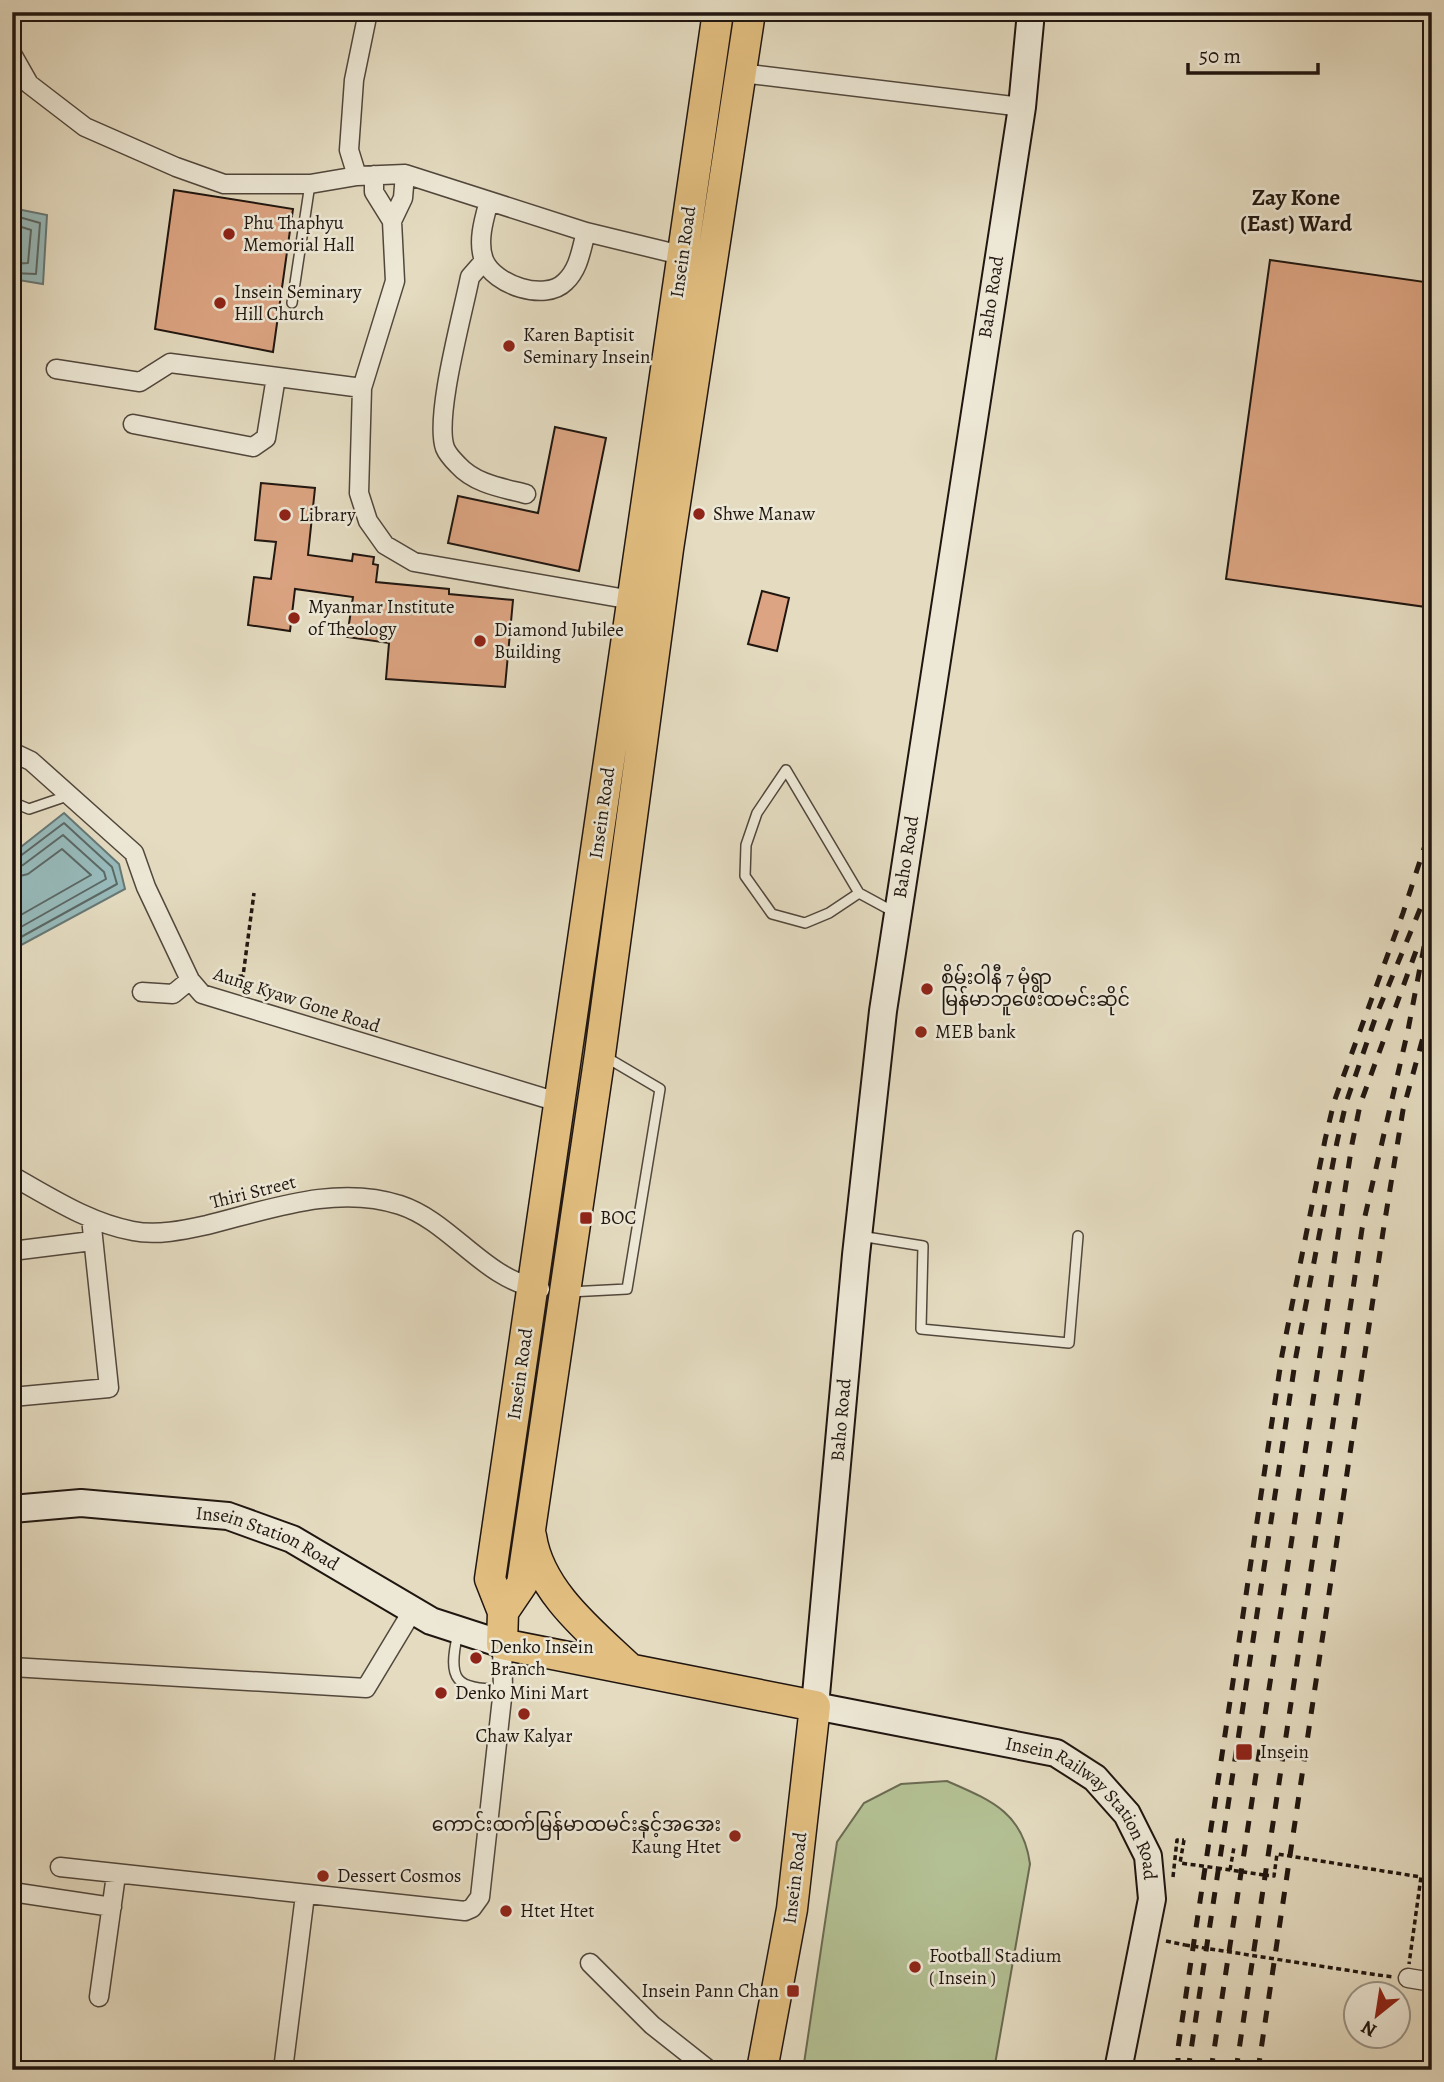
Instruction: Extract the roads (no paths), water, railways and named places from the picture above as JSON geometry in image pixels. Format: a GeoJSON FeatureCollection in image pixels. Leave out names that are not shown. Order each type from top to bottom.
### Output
{"type":"FeatureCollection","features":[{"type":"Feature","properties":{"kind":"main road","name":"Insein Road"},"geometry":{"type":"LineString","coordinates":[[503,1612],[522,1584],[600,1054],[645,722],[654,547],[682,256],[718,12]]}},
{"type":"Feature","properties":{"kind":"main road","name":"Insein Road"},"geometry":{"type":"LineString","coordinates":[[502,1644],[503,1612],[490,1579],[632,600],[654,547],[713,261],[750,12]]}},
{"type":"Feature","properties":{"kind":"main road","name":"Baho Road"},"geometry":{"type":"LineString","coordinates":[[815,1706],[858,1236],[883,1011],[1022,107],[1031,12]]}},
{"type":"Feature","properties":{"kind":"main road"},"geometry":{"type":"LineString","coordinates":[[615,717],[645,722]]}},
{"type":"Feature","properties":{"kind":"main road"},"geometry":{"type":"LineString","coordinates":[[585,934],[616,937]]}},
{"type":"Feature","properties":{"kind":"main road","name":"Insein Station Road"},"geometry":{"type":"LineString","coordinates":[[12,1509],[80,1503],[228,1516],[292,1539],[413,1611],[502,1644]]}},
{"type":"Feature","properties":{"kind":"main road","name":"Insein Road"},"geometry":{"type":"LineString","coordinates":[[530,1522],[533,1551],[548,1582],[582,1623],[629,1668]]}},
{"type":"Feature","properties":{"kind":"main road"},"geometry":{"type":"LineString","coordinates":[[502,1644],[815,1706]]}},
{"type":"Feature","properties":{"kind":"main road","name":"Insein Road"},"geometry":{"type":"LineString","coordinates":[[762,2070],[792,1909],[815,1706]]}},
{"type":"Feature","properties":{"kind":"main road","name":"Insein Railway Station Road"},"geometry":{"type":"LineString","coordinates":[[815,1706],[1056,1753],[1095,1778],[1127,1814],[1148,1856],[1152,1899],[1118,2070]]}},
{"type":"Feature","properties":{"kind":"main road"},"geometry":{"type":"LineString","coordinates":[[768,2035],[779,2070]]}},
{"type":"Feature","properties":{"kind":"street"},"geometry":{"type":"LineString","coordinates":[[368,12],[354,80],[349,150],[392,221],[395,281],[362,388],[359,494],[368,522],[385,545],[414,562],[632,600]]}},
{"type":"Feature","properties":{"kind":"street"},"geometry":{"type":"LineString","coordinates":[[12,54],[29,84],[85,127],[223,184],[310,184],[405,174],[586,232],[713,261]]}},
{"type":"Feature","properties":{"kind":"street"},"geometry":{"type":"LineString","coordinates":[[741,73],[1022,107]]}},
{"type":"Feature","properties":{"kind":"street"},"geometry":{"type":"LineString","coordinates":[[392,221],[404,198],[405,174]]}},
{"type":"Feature","properties":{"kind":"street"},"geometry":{"type":"LineString","coordinates":[[489,201],[482,234],[484,261],[501,281],[548,290],[563,284],[576,269],[586,232]]}},
{"type":"Feature","properties":{"kind":"street"},"geometry":{"type":"LineString","coordinates":[[484,261],[470,277],[445,405],[445,448],[459,467],[484,483],[526,494]]}},
{"type":"Feature","properties":{"kind":"street"},"geometry":{"type":"LineString","coordinates":[[56,369],[140,382],[170,363],[362,388]]}},
{"type":"Feature","properties":{"kind":"street"},"geometry":{"type":"LineString","coordinates":[[133,424],[253,447],[266,438],[276,377]]}},
{"type":"Feature","properties":{"kind":"street","name":"Aung Kyaw Gone Road"},"geometry":{"type":"LineString","coordinates":[[12,752],[31,761],[134,853],[146,887],[190,980],[202,994],[561,1103]]}},
{"type":"Feature","properties":{"kind":"street"},"geometry":{"type":"LineString","coordinates":[[142,992],[173,994],[190,980]]}},
{"type":"Feature","properties":{"kind":"street","name":"Thiri Street"},"geometry":{"type":"LineString","coordinates":[[12,1176],[91,1218],[135,1232],[181,1231],[301,1200],[376,1201],[401,1205],[446,1232],[503,1276],[522,1286],[564,1293]]}},
{"type":"Feature","properties":{"kind":"street"},"geometry":{"type":"LineString","coordinates":[[12,1397],[109,1388],[91,1218]]}},
{"type":"Feature","properties":{"kind":"street"},"geometry":{"type":"LineString","coordinates":[[12,1251],[92,1241]]}},
{"type":"Feature","properties":{"kind":"street"},"geometry":{"type":"LineString","coordinates":[[12,1667],[366,1688],[413,1611]]}},
{"type":"Feature","properties":{"kind":"street"},"geometry":{"type":"LineString","coordinates":[[60,1867],[465,1911],[472,1908],[480,1897],[503,1689],[502,1644]]}},
{"type":"Feature","properties":{"kind":"street"},"geometry":{"type":"LineString","coordinates":[[99,1997],[116,1875]]}},
{"type":"Feature","properties":{"kind":"street"},"geometry":{"type":"LineString","coordinates":[[12,1892],[112,1907]]}},
{"type":"Feature","properties":{"kind":"street"},"geometry":{"type":"LineString","coordinates":[[283,2070],[305,1895]]}},
{"type":"Feature","properties":{"kind":"street"},"geometry":{"type":"LineString","coordinates":[[590,1963],[652,2025],[709,2070]]}},
{"type":"Feature","properties":{"kind":"street"},"geometry":{"type":"LineString","coordinates":[[1408,1978],[1432,1982]]}},
{"type":"Feature","properties":{"kind":"lane"},"geometry":{"type":"LineString","coordinates":[[292,303],[310,184]]}},
{"type":"Feature","properties":{"kind":"lane"},"geometry":{"type":"LineString","coordinates":[[859,893],[830,913],[806,923],[772,914],[745,876],[746,845],[757,813],[786,770],[859,893],[898,914]]}},
{"type":"Feature","properties":{"kind":"lane"},"geometry":{"type":"LineString","coordinates":[[12,802],[29,808],[71,795]]}},
{"type":"Feature","properties":{"kind":"lane"},"geometry":{"type":"LineString","coordinates":[[564,1293],[627,1289],[660,1089],[600,1054]]}},
{"type":"Feature","properties":{"kind":"lane"},"geometry":{"type":"LineString","coordinates":[[858,1236],[923,1246],[921,1329],[1069,1343],[1078,1236]]}},
{"type":"Feature","properties":{"kind":"lane"},"geometry":{"type":"LineString","coordinates":[[459,1630],[453,1666],[460,1682],[473,1690],[503,1689]]}},
{"type":"Feature","properties":{"kind":"water"},"geometry":{"type":"Polygon","coordinates":[[[12,208],[47,215],[43,284],[12,279],[12,208]]]}},
{"type":"Feature","properties":{"kind":"water"},"geometry":{"type":"Polygon","coordinates":[[[64,813],[119,864],[125,889],[12,950],[12,854],[64,813]]]}},
{"type":"Feature","properties":{"kind":"railway"},"geometry":{"type":"LineString","coordinates":[[1178,2070],[1178,2048],[1282,1355],[1325,1140],[1334,1102],[1403,913],[1432,824]]}},
{"type":"Feature","properties":{"kind":"railway"},"geometry":{"type":"LineString","coordinates":[[1188,2070],[1296,1356],[1337,1142],[1346,1103],[1376,1016],[1432,880]]}},
{"type":"Feature","properties":{"kind":"railway"},"geometry":{"type":"LineString","coordinates":[[1236,2070],[1362,1229],[1408,1030],[1432,905]]}},
{"type":"Feature","properties":{"kind":"railway"},"geometry":{"type":"LineString","coordinates":[[1211,2070],[1352,1144],[1360,1105],[1416,951]]}},
{"type":"Feature","properties":{"kind":"railway"},"geometry":{"type":"LineString","coordinates":[[1258,2070],[1383,1232],[1403,1110],[1424,1034],[1432,975]]}},
{"type":"Feature","properties":{"kind":"place","name":"Phu Thaphyu Memorial Hall"},"geometry":{"type":"Point","coordinates":[229,234]}},
{"type":"Feature","properties":{"kind":"place","name":"Insein Seminary Hill Church"},"geometry":{"type":"Point","coordinates":[220,303]}},
{"type":"Feature","properties":{"kind":"place","name":"Karen Baptisit Seminary Insein"},"geometry":{"type":"Point","coordinates":[509,346]}},
{"type":"Feature","properties":{"kind":"place","name":"Shwe Manaw"},"geometry":{"type":"Point","coordinates":[699,514]}},
{"type":"Feature","properties":{"kind":"place","name":"Library"},"geometry":{"type":"Point","coordinates":[285,515]}},
{"type":"Feature","properties":{"kind":"place","name":"Myanmar Institute of Theology"},"geometry":{"type":"Point","coordinates":[294,618]}},
{"type":"Feature","properties":{"kind":"place","name":"Diamond Jubilee Building"},"geometry":{"type":"Point","coordinates":[480,641]}},
{"type":"Feature","properties":{"kind":"place","name":"စိမ်းဝါနီ 7 မုံရွာ မြန်မာဘူဖေးထမင်းဆိုင်"},"geometry":{"type":"Point","coordinates":[927,989]}},
{"type":"Feature","properties":{"kind":"place","name":"MEB bank"},"geometry":{"type":"Point","coordinates":[921,1032]}},
{"type":"Feature","properties":{"kind":"place","name":"BOC"},"geometry":{"type":"Point","coordinates":[586,1218]}},
{"type":"Feature","properties":{"kind":"place","name":"Denko Insein Branch"},"geometry":{"type":"Point","coordinates":[476,1658]}},
{"type":"Feature","properties":{"kind":"place","name":"Denko Mini Mart"},"geometry":{"type":"Point","coordinates":[441,1693]}},
{"type":"Feature","properties":{"kind":"place","name":"Chaw Kalyar"},"geometry":{"type":"Point","coordinates":[524,1714]}},
{"type":"Feature","properties":{"kind":"place","name":"Insein"},"geometry":{"type":"Point","coordinates":[1244,1752]}},
{"type":"Feature","properties":{"kind":"place","name":"ကောင်းထက်မြန်မာထမင်းနှင့်အအေး Kaung Htet"},"geometry":{"type":"Point","coordinates":[735,1836]}},
{"type":"Feature","properties":{"kind":"place","name":"Dessert Cosmos"},"geometry":{"type":"Point","coordinates":[323,1876]}},
{"type":"Feature","properties":{"kind":"place","name":"Htet Htet"},"geometry":{"type":"Point","coordinates":[506,1911]}},
{"type":"Feature","properties":{"kind":"place","name":"Football Stadium ( Insein )"},"geometry":{"type":"Point","coordinates":[915,1967]}},
{"type":"Feature","properties":{"kind":"place","name":"Insein Pann Chan"},"geometry":{"type":"Point","coordinates":[793,1991]}},
{"type":"Feature","properties":{"kind":"district","name":"Zay Kone (East) Ward"},"geometry":{"type":"Point","coordinates":[1296,210]}}]}
